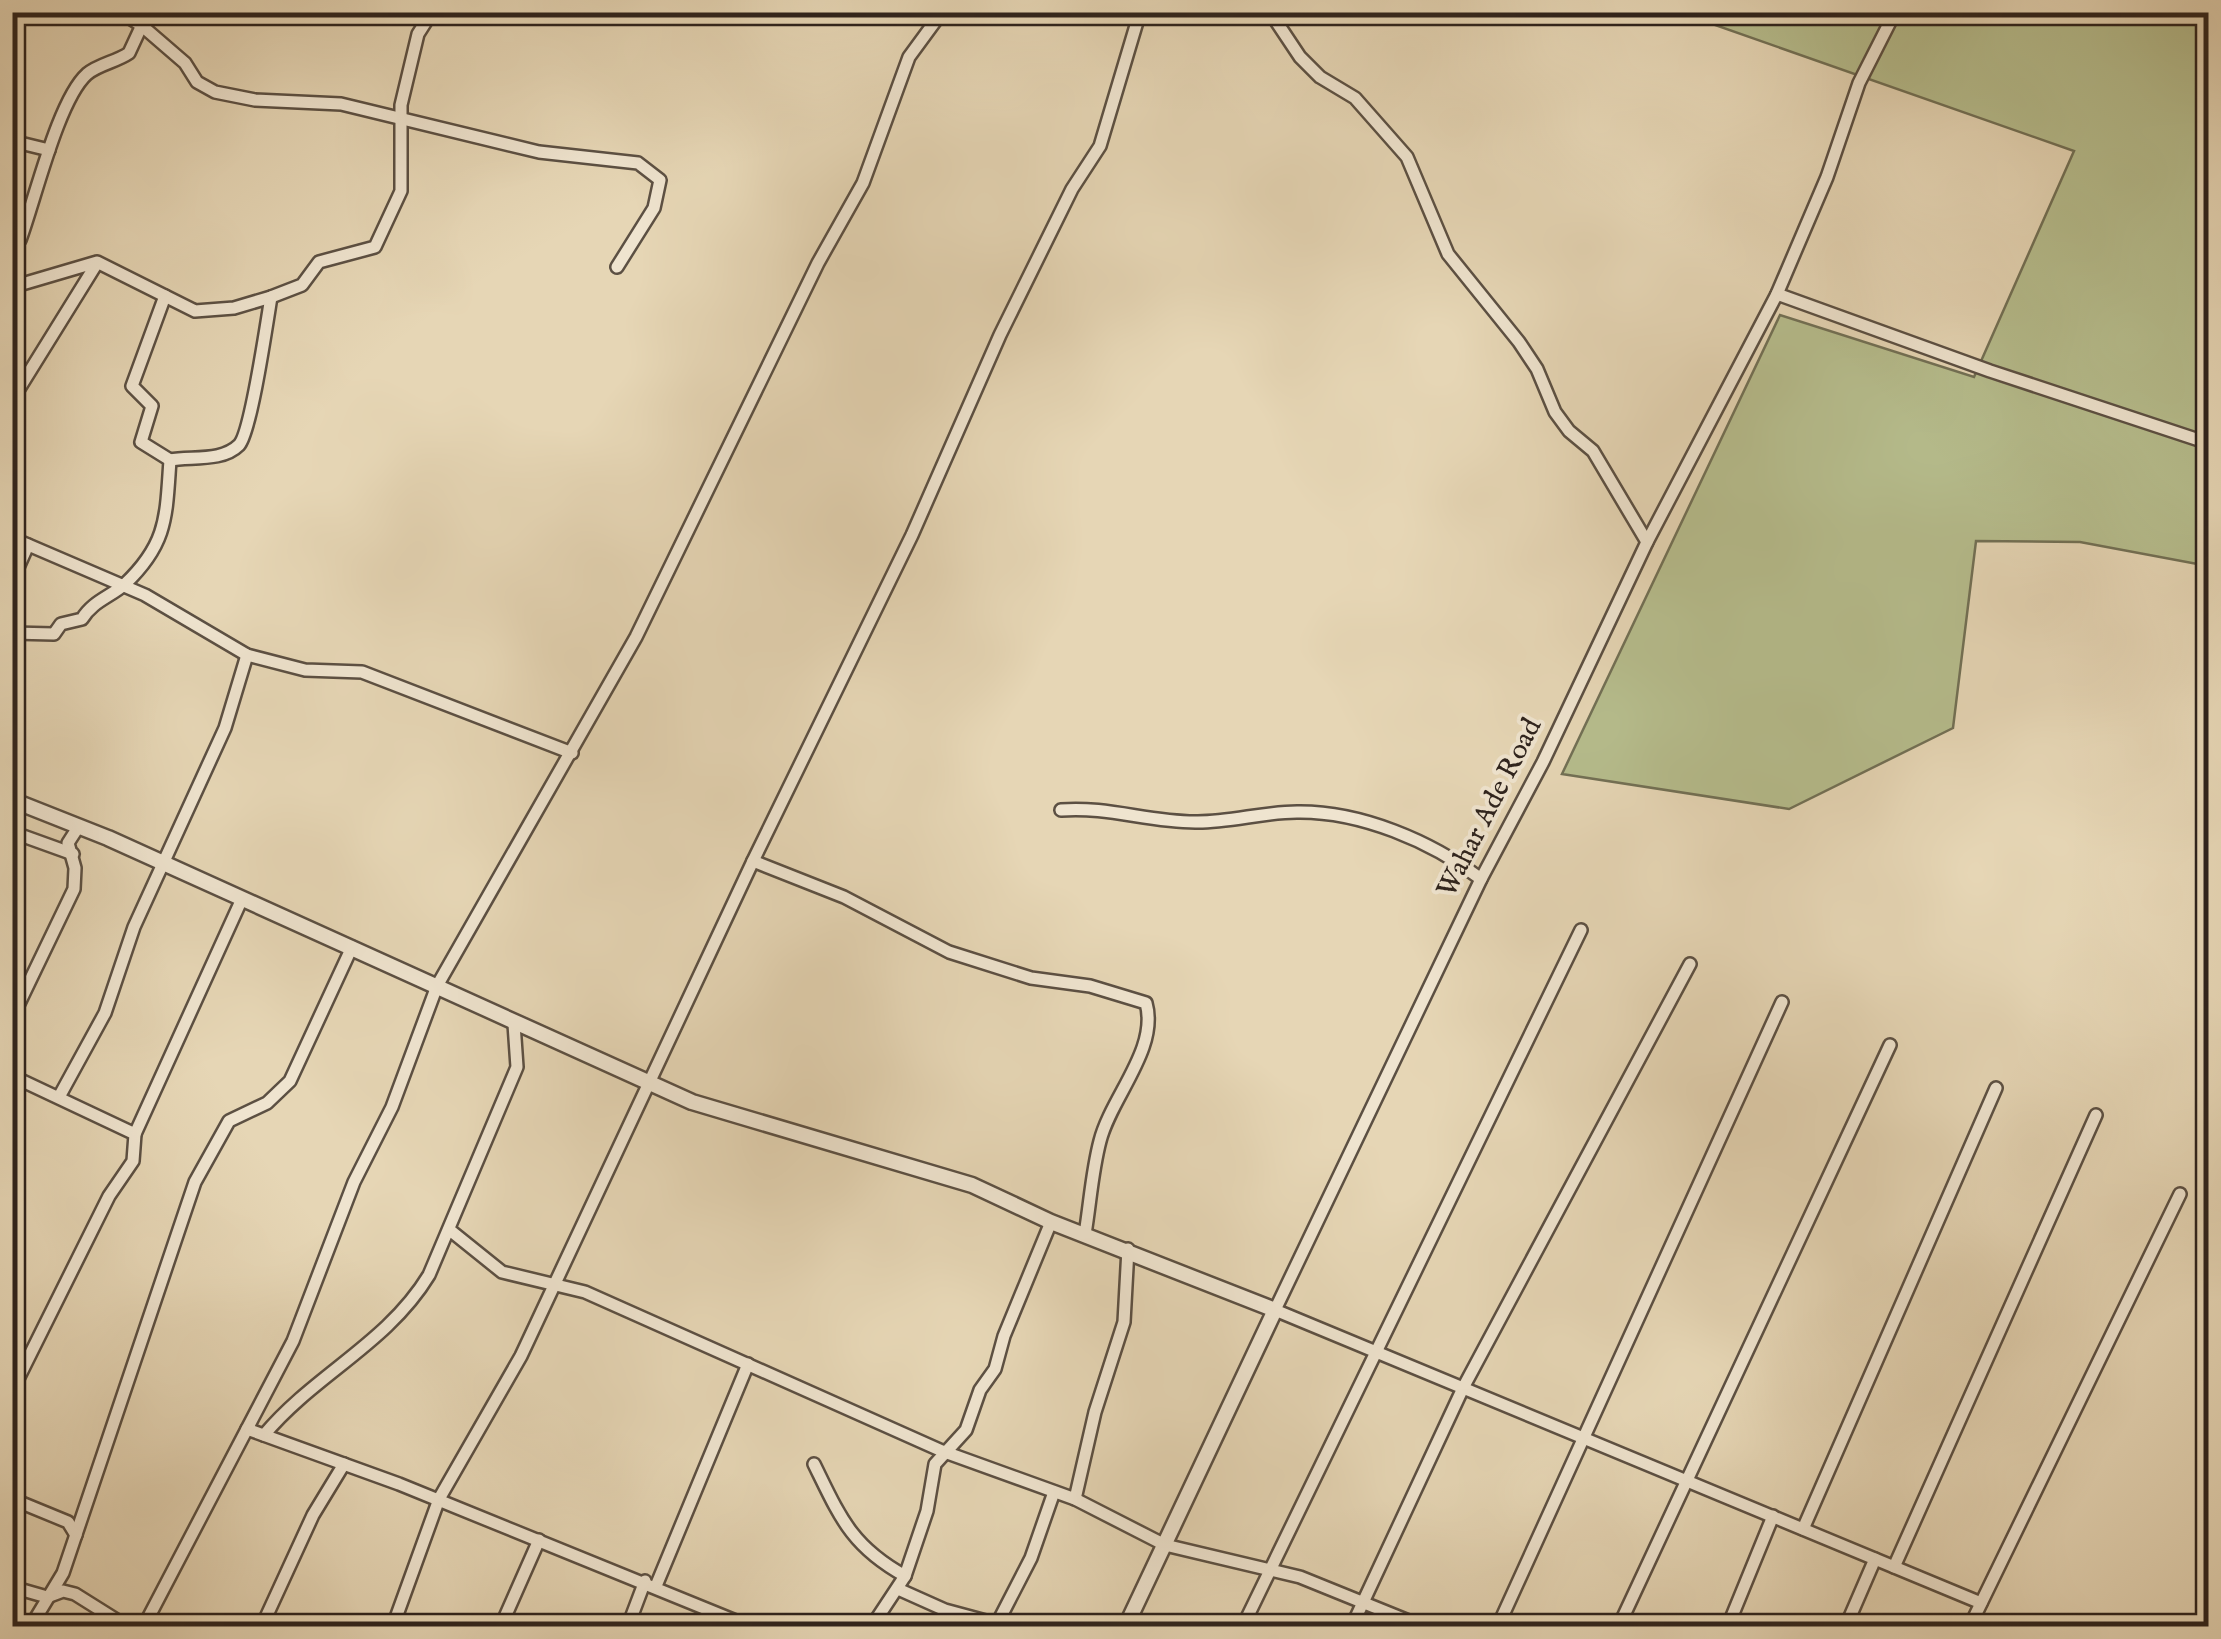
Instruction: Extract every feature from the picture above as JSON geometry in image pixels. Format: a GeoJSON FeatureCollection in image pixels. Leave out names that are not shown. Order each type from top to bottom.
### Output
{"type":"FeatureCollection","features":[{"type":"Feature","properties":{"kind":"street"},"geometry":{"type":"LineString","coordinates":[[120,12],[185,63],[197,82],[215,92],[255,100],[341,104],[539,152],[638,164],[660,180],[654,208],[618,266]]}},
{"type":"Feature","properties":{"kind":"street"},"geometry":{"type":"LineString","coordinates":[[12,246],[20,240],[49,150],[76,87],[96,68],[129,53],[148,12]]}},
{"type":"Feature","properties":{"kind":"street"},"geometry":{"type":"LineString","coordinates":[[12,287],[97,262],[195,311],[234,308],[302,285],[319,262],[356,256],[374,247],[400,191],[400,116],[409,62],[418,34],[432,12]]}},
{"type":"Feature","properties":{"kind":"street"},"geometry":{"type":"LineString","coordinates":[[144,1626],[293,1341],[354,1182],[392,1107],[437,986],[636,637],[810,278],[862,183],[909,57],[942,12]]}},
{"type":"Feature","properties":{"kind":"street"},"geometry":{"type":"LineString","coordinates":[[392,1626],[439,1500],[521,1356],[652,1085],[752,860],[912,535],[1000,335],[1072,190],[1100,146],[1140,12]]}},
{"type":"Feature","properties":{"kind":"street"},"geometry":{"type":"LineString","coordinates":[[1270,12],[1300,58],[1320,77],[1355,98],[1407,157],[1448,254],[1519,342],[1537,368],[1556,412],[1569,432],[1593,451],[1648,542]]}},
{"type":"Feature","properties":{"kind":"street","name":"Wahar Ade Road"},"geometry":{"type":"LineString","coordinates":[[1126,1626],[1481,879],[1544,762],[1648,542],[1778,294],[1827,178],[1859,83],[1895,12]]}},
{"type":"Feature","properties":{"kind":"street"},"geometry":{"type":"LineString","coordinates":[[12,141],[49,150]]}},
{"type":"Feature","properties":{"kind":"street"},"geometry":{"type":"LineString","coordinates":[[12,400],[97,262]]}},
{"type":"Feature","properties":{"kind":"street"},"geometry":{"type":"LineString","coordinates":[[1778,294],[2208,444]]}},
{"type":"Feature","properties":{"kind":"street"},"geometry":{"type":"LineString","coordinates":[[165,296],[132,386],[152,406],[140,442],[170,460],[219,456],[240,444],[252,412],[270,297]]}},
{"type":"Feature","properties":{"kind":"street"},"geometry":{"type":"LineString","coordinates":[[12,634],[54,634],[61,624],[82,619],[90,606],[123,586],[159,545],[166,517],[170,460]]}},
{"type":"Feature","properties":{"kind":"street"},"geometry":{"type":"LineString","coordinates":[[12,538],[123,586],[248,655],[305,670],[362,672],[572,753]]}},
{"type":"Feature","properties":{"kind":"street"},"geometry":{"type":"LineString","coordinates":[[12,581],[28,545]]}},
{"type":"Feature","properties":{"kind":"street"},"geometry":{"type":"LineString","coordinates":[[59,1097],[105,1013],[134,927],[226,728],[248,655]]}},
{"type":"Feature","properties":{"kind":"street"},"geometry":{"type":"LineString","coordinates":[[12,800],[77,829],[108,838],[692,1102],[972,1185],[1051,1222],[1128,1249],[1981,1603]]}},
{"type":"Feature","properties":{"kind":"street"},"geometry":{"type":"LineString","coordinates":[[1061,810],[1105,809],[1200,822],[1292,812],[1344,817],[1414,840],[1481,879]]}},
{"type":"Feature","properties":{"kind":"street"},"geometry":{"type":"LineString","coordinates":[[12,1018],[74,890],[73,854],[68,843],[77,829]]}},
{"type":"Feature","properties":{"kind":"street"},"geometry":{"type":"LineString","coordinates":[[12,832],[73,854]]}},
{"type":"Feature","properties":{"kind":"street"},"geometry":{"type":"LineString","coordinates":[[752,860],[844,897],[949,952],[1030,978],[1090,986],[1146,1003],[1150,1017],[1146,1038],[1100,1139],[1085,1234]]}},
{"type":"Feature","properties":{"kind":"street"},"geometry":{"type":"LineString","coordinates":[[12,1391],[108,1196],[133,1161],[135,1134],[241,901]]}},
{"type":"Feature","properties":{"kind":"street"},"geometry":{"type":"LineString","coordinates":[[1243,1626],[1581,930]]}},
{"type":"Feature","properties":{"kind":"street"},"geometry":{"type":"LineString","coordinates":[[31,1626],[63,1573],[195,1182],[230,1121],[267,1103],[290,1081],[352,947]]}},
{"type":"Feature","properties":{"kind":"street"},"geometry":{"type":"LineString","coordinates":[[1352,1626],[1463,1388],[1690,964]]}},
{"type":"Feature","properties":{"kind":"street"},"geometry":{"type":"LineString","coordinates":[[1498,1626],[1782,1002]]}},
{"type":"Feature","properties":{"kind":"street"},"geometry":{"type":"LineString","coordinates":[[264,1434],[294,1399],[378,1338],[412,1303],[451,1231],[517,1067],[514,1024]]}},
{"type":"Feature","properties":{"kind":"street"},"geometry":{"type":"LineString","coordinates":[[1619,1626],[1890,1045]]}},
{"type":"Feature","properties":{"kind":"street"},"geometry":{"type":"LineString","coordinates":[[12,1076],[135,1134]]}},
{"type":"Feature","properties":{"kind":"street"},"geometry":{"type":"LineString","coordinates":[[1803,1529],[1996,1088]]}},
{"type":"Feature","properties":{"kind":"street"},"geometry":{"type":"LineString","coordinates":[[1894,1567],[2096,1116]]}},
{"type":"Feature","properties":{"kind":"street"},"geometry":{"type":"LineString","coordinates":[[1970,1626],[2180,1194]]}},
{"type":"Feature","properties":{"kind":"street"},"geometry":{"type":"LineString","coordinates":[[872,1626],[905,1576],[942,1451],[966,1430],[980,1390],[995,1369],[1051,1222]]}},
{"type":"Feature","properties":{"kind":"street"},"geometry":{"type":"LineString","coordinates":[[451,1231],[502,1272],[585,1292],[942,1451],[1075,1500],[1165,1545],[1300,1577],[1421,1626]]}},
{"type":"Feature","properties":{"kind":"street"},"geometry":{"type":"LineString","coordinates":[[1075,1500],[1095,1412],[1124,1322],[1128,1249]]}},
{"type":"Feature","properties":{"kind":"street"},"geometry":{"type":"LineString","coordinates":[[628,1626],[651,1584],[748,1364]]}},
{"type":"Feature","properties":{"kind":"street"},"geometry":{"type":"LineString","coordinates":[[248,1428],[439,1500],[748,1626]]}},
{"type":"Feature","properties":{"kind":"street"},"geometry":{"type":"LineString","coordinates":[[262,1626],[306,1530],[344,1464]]}},
{"type":"Feature","properties":{"kind":"street"},"geometry":{"type":"LineString","coordinates":[[814,1464],[851,1536],[874,1558],[905,1576]]}},
{"type":"Feature","properties":{"kind":"street"},"geometry":{"type":"LineString","coordinates":[[898,1589],[945,1610],[996,1625],[1031,1558],[1054,1492]]}},
{"type":"Feature","properties":{"kind":"street"},"geometry":{"type":"LineString","coordinates":[[12,1500],[68,1522],[76,1534]]}},
{"type":"Feature","properties":{"kind":"street"},"geometry":{"type":"LineString","coordinates":[[1728,1626],[1773,1516]]}},
{"type":"Feature","properties":{"kind":"street"},"geometry":{"type":"LineString","coordinates":[[501,1626],[539,1540]]}},
{"type":"Feature","properties":{"kind":"street"},"geometry":{"type":"LineString","coordinates":[[1846,1626],[1875,1559]]}},
{"type":"Feature","properties":{"kind":"street"},"geometry":{"type":"LineString","coordinates":[[12,1588],[48,1597],[63,1591],[75,1594],[126,1626]]}},
{"type":"Feature","properties":{"kind":"green space"},"geometry":{"type":"Polygon","coordinates":[[[1681,13],[2208,13],[2208,566],[2080,542],[1976,541],[1953,728],[1789,809],[1562,774],[1780,315],[1974,377],[2074,151],[1681,13]]]}}]}
